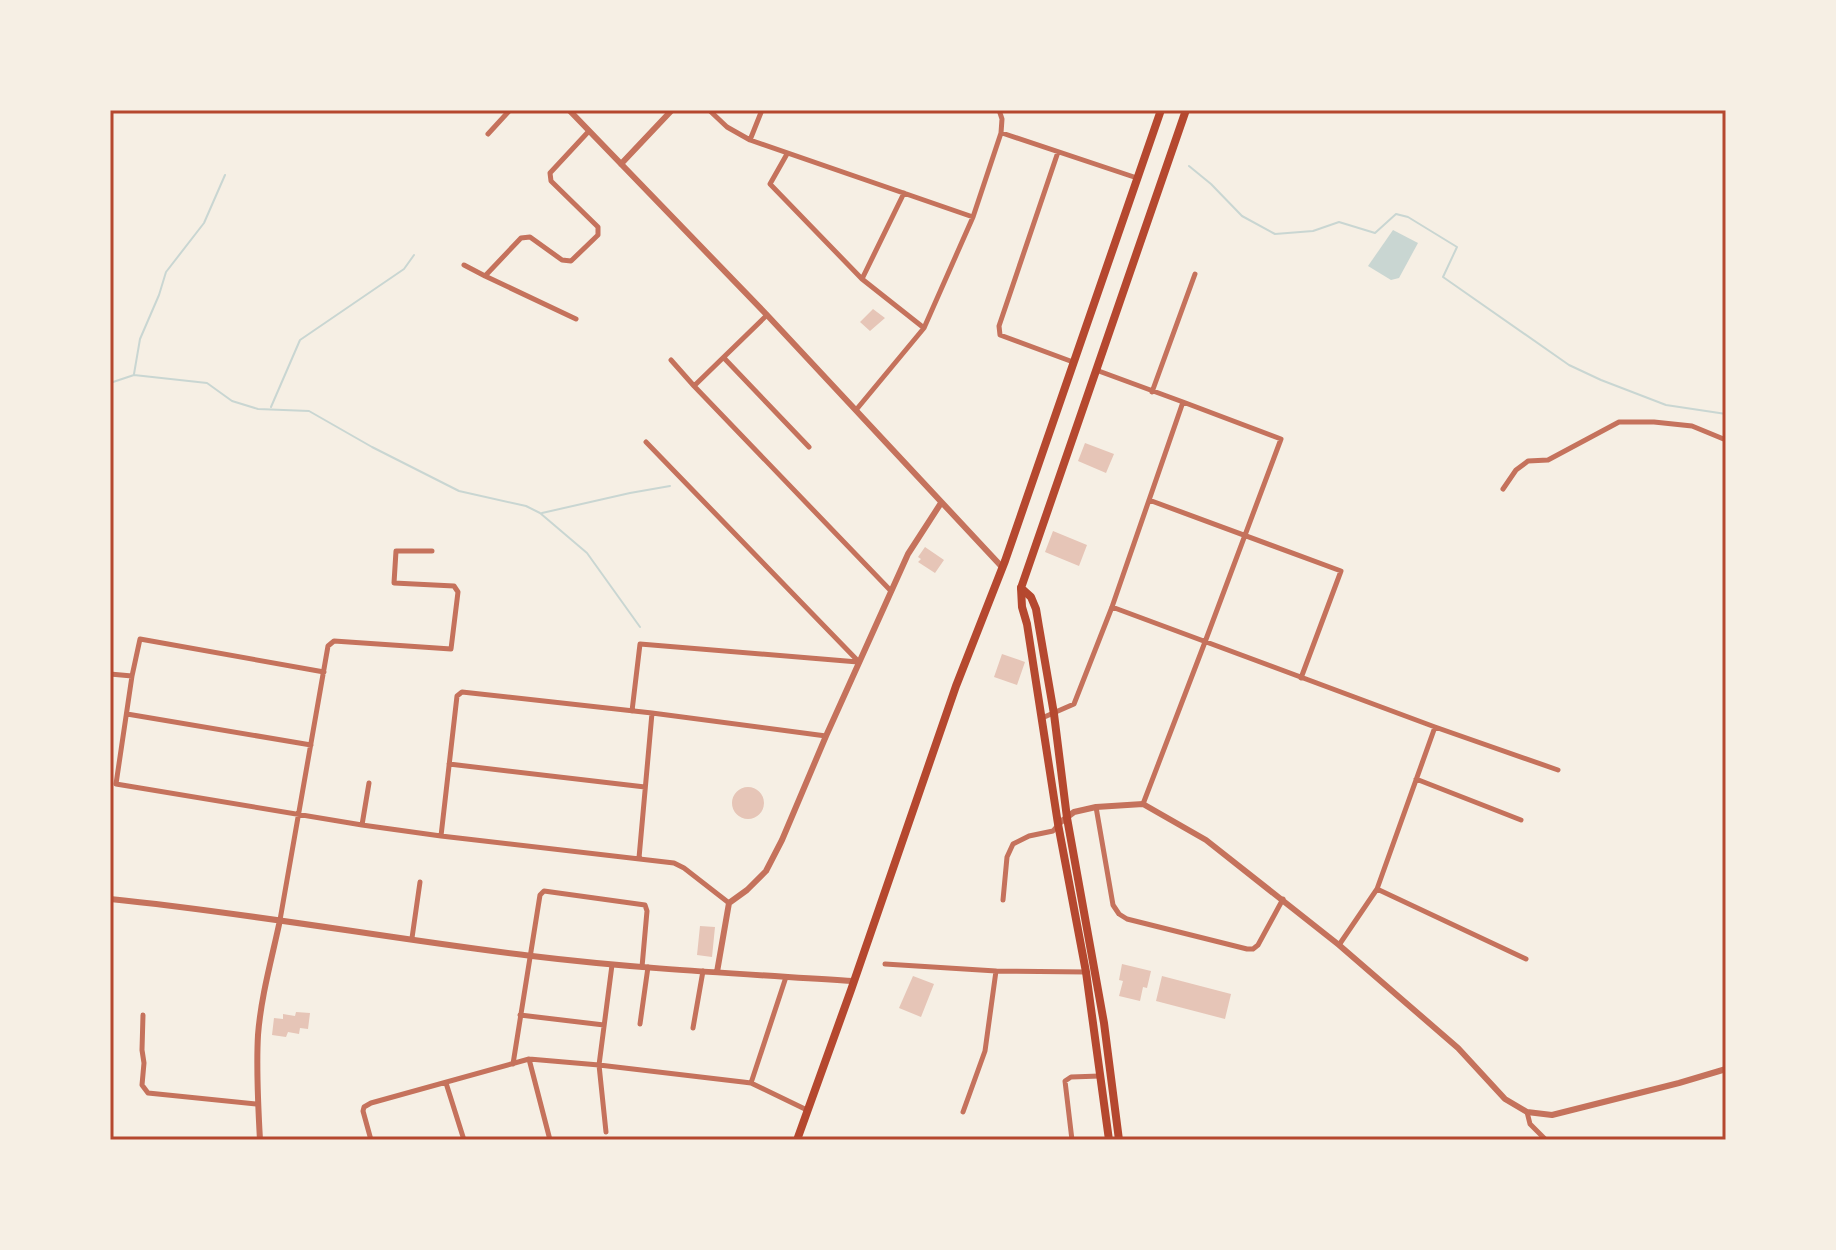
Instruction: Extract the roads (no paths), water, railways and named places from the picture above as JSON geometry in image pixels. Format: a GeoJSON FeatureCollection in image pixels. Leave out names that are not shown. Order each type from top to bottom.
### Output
{"type":"FeatureCollection","features":[{"type":"Feature","properties":{"kind":"main road"},"geometry":{"type":"LineString","coordinates":[[797,1140],[1161,110]]}},
{"type":"Feature","properties":{"kind":"main road"},"geometry":{"type":"LineString","coordinates":[[1109,1140],[1086,972],[1058,824],[1021,588],[1186,110]]}},
{"type":"Feature","properties":{"kind":"main road"},"geometry":{"type":"LineString","coordinates":[[1021,588],[1031,597],[1036,609],[1067,818],[1104,1023],[1119,1140]]}},
{"type":"Feature","properties":{"kind":"street"},"geometry":{"type":"LineString","coordinates":[[488,134],[510,110]]}},
{"type":"Feature","properties":{"kind":"street"},"geometry":{"type":"LineString","coordinates":[[569,110],[767,315],[1002,567]]}},
{"type":"Feature","properties":{"kind":"street"},"geometry":{"type":"LineString","coordinates":[[621,164],[672,110]]}},
{"type":"Feature","properties":{"kind":"street"},"geometry":{"type":"LineString","coordinates":[[709,110],[727,127],[750,140],[973,217]]}},
{"type":"Feature","properties":{"kind":"street"},"geometry":{"type":"LineString","coordinates":[[750,140],[762,110]]}},
{"type":"Feature","properties":{"kind":"street"},"geometry":{"type":"LineString","coordinates":[[856,410],[924,328],[973,217],[1001,133],[999,110]]}},
{"type":"Feature","properties":{"kind":"street"},"geometry":{"type":"LineString","coordinates":[[485,276],[521,238],[530,237],[562,260],[571,261],[598,235],[598,227],[551,181],[550,173],[589,131]]}},
{"type":"Feature","properties":{"kind":"street"},"geometry":{"type":"LineString","coordinates":[[1001,133],[1137,178]]}},
{"type":"Feature","properties":{"kind":"street"},"geometry":{"type":"LineString","coordinates":[[1058,152],[999,326],[1000,335],[1073,362]]}},
{"type":"Feature","properties":{"kind":"street"},"geometry":{"type":"LineString","coordinates":[[787,154],[770,184],[862,279],[924,328]]}},
{"type":"Feature","properties":{"kind":"street"},"geometry":{"type":"LineString","coordinates":[[862,279],[904,193]]}},
{"type":"Feature","properties":{"kind":"street"},"geometry":{"type":"LineString","coordinates":[[464,265],[576,319]]}},
{"type":"Feature","properties":{"kind":"street"},"geometry":{"type":"LineString","coordinates":[[1152,392],[1195,274]]}},
{"type":"Feature","properties":{"kind":"street"},"geometry":{"type":"LineString","coordinates":[[694,386],[767,315]]}},
{"type":"Feature","properties":{"kind":"street"},"geometry":{"type":"LineString","coordinates":[[724,358],[809,447]]}},
{"type":"Feature","properties":{"kind":"street"},"geometry":{"type":"LineString","coordinates":[[671,360],[891,591]]}},
{"type":"Feature","properties":{"kind":"street"},"geometry":{"type":"LineString","coordinates":[[1096,370],[1281,439],[1143,804]]}},
{"type":"Feature","properties":{"kind":"street"},"geometry":{"type":"LineString","coordinates":[[1042,718],[1074,704],[1112,607],[1183,402]]}},
{"type":"Feature","properties":{"kind":"street"},"geometry":{"type":"LineString","coordinates":[[1503,489],[1516,470],[1528,461],[1548,460],[1619,422],[1692,426],[1726,440]]}},
{"type":"Feature","properties":{"kind":"street"},"geometry":{"type":"LineString","coordinates":[[646,442],[859,662]]}},
{"type":"Feature","properties":{"kind":"street"},"geometry":{"type":"LineString","coordinates":[[1149,500],[1341,571],[1301,678]]}},
{"type":"Feature","properties":{"kind":"street"},"geometry":{"type":"LineString","coordinates":[[717,972],[729,903],[766,871],[908,554],[941,503]]}},
{"type":"Feature","properties":{"kind":"street"},"geometry":{"type":"LineString","coordinates":[[260,1140],[258,1035],[328,646],[334,641],[451,649],[458,592],[454,586],[394,583],[396,551],[432,551]]}},
{"type":"Feature","properties":{"kind":"street"},"geometry":{"type":"LineString","coordinates":[[1112,607],[1558,770]]}},
{"type":"Feature","properties":{"kind":"street"},"geometry":{"type":"LineString","coordinates":[[324,672],[140,639],[116,784],[362,825],[674,863],[729,903]]}},
{"type":"Feature","properties":{"kind":"street"},"geometry":{"type":"LineString","coordinates":[[632,711],[640,644],[859,662]]}},
{"type":"Feature","properties":{"kind":"street"},"geometry":{"type":"LineString","coordinates":[[110,674],[132,676]]}},
{"type":"Feature","properties":{"kind":"street"},"geometry":{"type":"LineString","coordinates":[[441,836],[457,696],[462,692],[826,736]]}},
{"type":"Feature","properties":{"kind":"street"},"geometry":{"type":"LineString","coordinates":[[639,858],[652,713]]}},
{"type":"Feature","properties":{"kind":"street"},"geometry":{"type":"LineString","coordinates":[[127,714],[311,745]]}},
{"type":"Feature","properties":{"kind":"street"},"geometry":{"type":"LineString","coordinates":[[1339,945],[1377,889],[1435,727]]}},
{"type":"Feature","properties":{"kind":"street"},"geometry":{"type":"LineString","coordinates":[[449,764],[645,787]]}},
{"type":"Feature","properties":{"kind":"street"},"geometry":{"type":"LineString","coordinates":[[1416,779],[1521,820]]}},
{"type":"Feature","properties":{"kind":"street"},"geometry":{"type":"LineString","coordinates":[[362,825],[369,783]]}},
{"type":"Feature","properties":{"kind":"street"},"geometry":{"type":"LineString","coordinates":[[1003,900],[1009,850],[1018,841],[1053,831],[1074,812],[1096,807],[1143,804],[1206,840],[1283,899],[1458,1048],[1505,1099],[1527,1112],[1552,1115],[1726,1069]]}},
{"type":"Feature","properties":{"kind":"street"},"geometry":{"type":"LineString","coordinates":[[1096,807],[1113,905],[1127,919],[1253,949],[1283,899]]}},
{"type":"Feature","properties":{"kind":"street"},"geometry":{"type":"LineString","coordinates":[[412,938],[420,882]]}},
{"type":"Feature","properties":{"kind":"street"},"geometry":{"type":"LineString","coordinates":[[1377,889],[1526,959]]}},
{"type":"Feature","properties":{"kind":"street"},"geometry":{"type":"LineString","coordinates":[[513,1064],[540,895],[544,891],[645,905],[645,967],[640,1024]]}},
{"type":"Feature","properties":{"kind":"street"},"geometry":{"type":"LineString","coordinates":[[110,899],[612,965],[853,981]]}},
{"type":"Feature","properties":{"kind":"street"},"geometry":{"type":"LineString","coordinates":[[885,964],[996,971],[1086,972]]}},
{"type":"Feature","properties":{"kind":"street"},"geometry":{"type":"LineString","coordinates":[[606,1132],[599,1065],[612,965]]}},
{"type":"Feature","properties":{"kind":"street"},"geometry":{"type":"LineString","coordinates":[[693,1028],[703,971]]}},
{"type":"Feature","properties":{"kind":"street"},"geometry":{"type":"LineString","coordinates":[[963,1112],[985,1051],[996,971]]}},
{"type":"Feature","properties":{"kind":"street"},"geometry":{"type":"LineString","coordinates":[[751,1083],[786,977]]}},
{"type":"Feature","properties":{"kind":"street"},"geometry":{"type":"LineString","coordinates":[[143,1015],[142,1085],[148,1093],[257,1104]]}},
{"type":"Feature","properties":{"kind":"street"},"geometry":{"type":"LineString","coordinates":[[520,1015],[604,1025]]}},
{"type":"Feature","properties":{"kind":"street"},"geometry":{"type":"LineString","coordinates":[[371,1140],[363,1117],[364,1107],[371,1103],[529,1059],[751,1083],[807,1110]]}},
{"type":"Feature","properties":{"kind":"street"},"geometry":{"type":"LineString","coordinates":[[529,1059],[550,1140]]}},
{"type":"Feature","properties":{"kind":"street"},"geometry":{"type":"LineString","coordinates":[[1072,1140],[1065,1081],[1071,1077],[1100,1076]]}},
{"type":"Feature","properties":{"kind":"street"},"geometry":{"type":"LineString","coordinates":[[446,1083],[464,1140]]}},
{"type":"Feature","properties":{"kind":"street"},"geometry":{"type":"LineString","coordinates":[[1527,1112],[1530,1124],[1546,1140]]}},
{"type":"Feature","properties":{"kind":"waterway"},"geometry":{"type":"LineString","coordinates":[[1189,166],[1242,216],[1275,234],[1313,231],[1339,222],[1375,233],[1396,214],[1408,217],[1457,247],[1443,277],[1569,365],[1666,405],[1726,414]]}},
{"type":"Feature","properties":{"kind":"waterway"},"geometry":{"type":"LineString","coordinates":[[134,374],[140,339],[166,272],[204,223],[225,175]]}},
{"type":"Feature","properties":{"kind":"waterway"},"geometry":{"type":"LineString","coordinates":[[271,407],[300,340],[404,269],[414,255]]}},
{"type":"Feature","properties":{"kind":"waterway"},"geometry":{"type":"LineString","coordinates":[[110,383],[134,375],[207,383],[232,401],[258,409],[309,411],[459,491],[526,506],[540,513],[587,553],[640,627]]}},
{"type":"Feature","properties":{"kind":"waterway"},"geometry":{"type":"LineString","coordinates":[[542,513],[670,486]]}}]}
